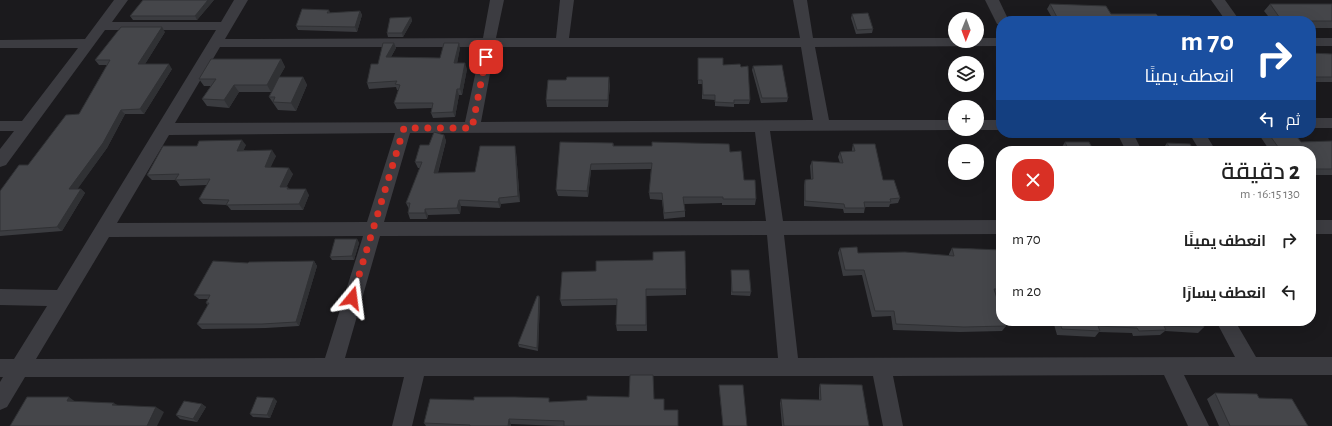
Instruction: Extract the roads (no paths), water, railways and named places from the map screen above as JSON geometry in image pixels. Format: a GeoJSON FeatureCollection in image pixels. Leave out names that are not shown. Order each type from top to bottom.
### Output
{"type":"FeatureCollection","features":[{"type":"Feature","properties":{"kind":"street"},"geometry":{"type":"LineString","coordinates":[[0,161],[121,0]]}},
{"type":"Feature","properties":{"kind":"street"},"geometry":{"type":"LineString","coordinates":[[0,400],[9,369],[62,298],[241,0]]}},
{"type":"Feature","properties":{"kind":"street"},"geometry":{"type":"LineString","coordinates":[[472,128],[497,0]]}},
{"type":"Feature","properties":{"kind":"street"},"geometry":{"type":"LineString","coordinates":[[562,43],[567,0]]}},
{"type":"Feature","properties":{"kind":"street"},"geometry":{"type":"LineString","coordinates":[[800,0],[806,42],[822,126]]}},
{"type":"Feature","properties":{"kind":"street"},"geometry":{"type":"LineString","coordinates":[[992,0],[1000,16]]}},
{"type":"Feature","properties":{"kind":"street"},"geometry":{"type":"LineString","coordinates":[[1218,0],[1229,16]]}},
{"type":"Feature","properties":{"kind":"street"},"geometry":{"type":"LineString","coordinates":[[101,26],[226,26]]}},
{"type":"Feature","properties":{"kind":"street"},"geometry":{"type":"LineString","coordinates":[[215,43],[996,42]]}},
{"type":"Feature","properties":{"kind":"street"},"geometry":{"type":"LineString","coordinates":[[1316,42],[1332,42]]}},
{"type":"Feature","properties":{"kind":"street"},"geometry":{"type":"LineString","coordinates":[[0,44],[89,44]]}},
{"type":"Feature","properties":{"kind":"street"},"geometry":{"type":"LineString","coordinates":[[1316,123],[1332,123]]}},
{"type":"Feature","properties":{"kind":"street"},"geometry":{"type":"LineString","coordinates":[[163,129],[948,125]]}},
{"type":"Feature","properties":{"kind":"street"},"geometry":{"type":"LineString","coordinates":[[984,125],[996,125]]}},
{"type":"Feature","properties":{"kind":"street"},"geometry":{"type":"LineString","coordinates":[[0,126],[26,126]]}},
{"type":"Feature","properties":{"kind":"street"},"geometry":{"type":"LineString","coordinates":[[762,126],[789,366]]}},
{"type":"Feature","properties":{"kind":"street"},"geometry":{"type":"LineString","coordinates":[[332,368],[404,128]]}},
{"type":"Feature","properties":{"kind":"street"},"geometry":{"type":"LineString","coordinates":[[104,230],[996,227]]}},
{"type":"Feature","properties":{"kind":"street"},"geometry":{"type":"LineString","coordinates":[[1316,228],[1332,227]]}},
{"type":"Feature","properties":{"kind":"street"},"geometry":{"type":"LineString","coordinates":[[0,297],[62,298]]}},
{"type":"Feature","properties":{"kind":"street"},"geometry":{"type":"LineString","coordinates":[[1228,326],[1251,367]]}},
{"type":"Feature","properties":{"kind":"street"},"geometry":{"type":"LineString","coordinates":[[9,369],[789,366],[1332,366]]}},
{"type":"Feature","properties":{"kind":"street"},"geometry":{"type":"LineString","coordinates":[[880,366],[893,426]]}},
{"type":"Feature","properties":{"kind":"street"},"geometry":{"type":"LineString","coordinates":[[1170,366],[1199,426]]}},
{"type":"Feature","properties":{"kind":"street"},"geometry":{"type":"LineString","coordinates":[[402,426],[416,368]]}}]}
